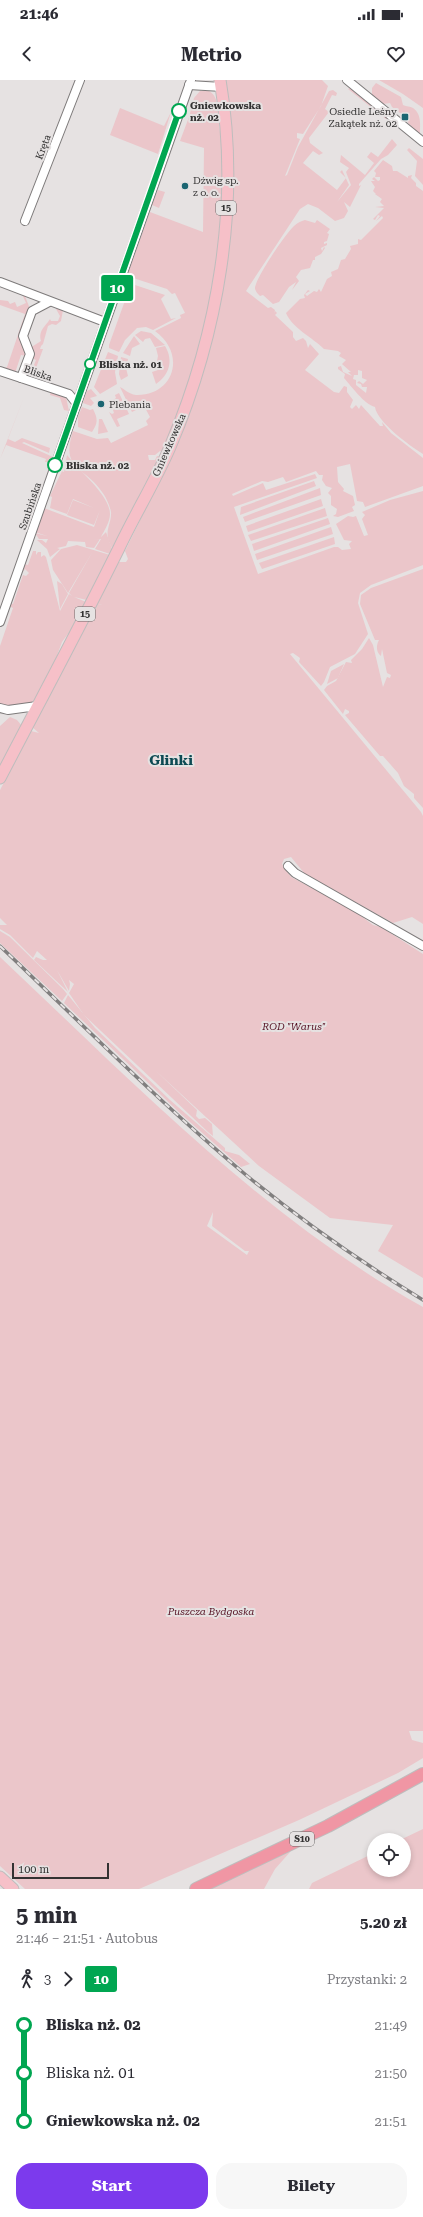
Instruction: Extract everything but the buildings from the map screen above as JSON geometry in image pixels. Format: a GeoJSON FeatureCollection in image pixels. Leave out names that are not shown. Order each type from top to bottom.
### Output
{"type":"FeatureCollection","features":[{"type":"Feature","properties":{"kind":"highway","name":"S10"},"geometry":{"type":"LineString","coordinates":[[196,1889],[328,1826],[423,1774]]}},
{"type":"Feature","properties":{"kind":"main road","name":"Gniewkowska"},"geometry":{"type":"LineString","coordinates":[[0,778],[169,450],[200,362],[214,306],[226,214],[227,163],[221,83]]}},
{"type":"Feature","properties":{"kind":"main road"},"geometry":{"type":"LineString","coordinates":[[0,1877],[13,1889]]}},
{"type":"Feature","properties":{"kind":"street","name":"Kręta"},"geometry":{"type":"LineString","coordinates":[[24,221],[80,80]]}},
{"type":"Feature","properties":{"kind":"street"},"geometry":{"type":"LineString","coordinates":[[347,80],[358,84],[423,142]]}},
{"type":"Feature","properties":{"kind":"street"},"geometry":{"type":"LineString","coordinates":[[190,83],[221,83]]}},
{"type":"Feature","properties":{"kind":"street","name":"Szubińska"},"geometry":{"type":"LineString","coordinates":[[0,622],[190,83]]}},
{"type":"Feature","properties":{"kind":"street"},"geometry":{"type":"LineString","coordinates":[[0,282],[49,302],[105,322]]}},
{"type":"Feature","properties":{"kind":"street"},"geometry":{"type":"LineString","coordinates":[[21,378],[30,354],[23,334],[32,311],[49,302]]}},
{"type":"Feature","properties":{"kind":"street","name":"Bliska"},"geometry":{"type":"LineString","coordinates":[[0,371],[69,394]]}},
{"type":"Feature","properties":{"kind":"street"},"geometry":{"type":"LineString","coordinates":[[77,404],[69,394],[82,388]]}},
{"type":"Feature","properties":{"kind":"street"},"geometry":{"type":"LineString","coordinates":[[0,708],[8,710],[37,706]]}},
{"type":"Feature","properties":{"kind":"street"},"geometry":{"type":"LineString","coordinates":[[288,866],[295,873],[423,946]]}},
{"type":"Feature","properties":{"kind":"green space","name":"ROD \"Warus\""},"geometry":{"type":"Polygon","coordinates":[[[226,80],[322,80],[328,86],[322,105],[329,91],[333,90],[337,93],[336,96],[332,95],[325,109],[329,112],[309,138],[310,143],[323,153],[319,155],[313,151],[303,163],[337,190],[346,178],[349,185],[337,202],[351,185],[346,172],[349,168],[340,162],[341,155],[365,175],[374,163],[367,157],[371,152],[378,157],[392,139],[397,145],[388,155],[381,159],[359,184],[359,186],[361,185],[350,207],[344,202],[348,211],[344,218],[335,221],[318,208],[308,204],[300,209],[246,291],[268,308],[271,307],[275,310],[274,314],[275,311],[277,313],[275,315],[293,332],[293,337],[296,341],[303,338],[306,341],[308,348],[310,344],[319,354],[305,370],[334,392],[339,393],[344,386],[347,387],[347,392],[353,400],[350,407],[352,409],[356,405],[359,409],[361,405],[380,426],[383,426],[382,422],[391,433],[423,458],[423,486],[365,507],[363,502],[357,501],[350,464],[337,467],[338,482],[344,489],[343,491],[353,496],[355,505],[352,507],[354,511],[338,517],[333,516],[336,514],[337,509],[331,505],[331,496],[328,493],[332,488],[326,486],[322,480],[323,475],[319,475],[316,471],[286,482],[283,477],[268,482],[262,481],[232,494],[233,496],[263,483],[266,490],[315,474],[317,478],[234,507],[258,574],[334,547],[338,547],[342,550],[351,549],[349,544],[352,541],[344,540],[336,524],[348,516],[356,516],[364,536],[368,535],[362,519],[365,515],[362,512],[390,500],[423,491],[423,565],[371,585],[360,593],[358,603],[368,634],[355,654],[330,667],[321,686],[299,662],[300,658],[293,653],[290,654],[423,816],[423,924],[412,917],[393,923],[305,874],[291,857],[284,859],[282,864],[291,877],[352,909],[373,925],[381,927],[423,954],[423,1278],[378,1251],[393,1225],[330,1218],[259,1166],[155,1070],[197,1110],[196,1116],[199,1119],[205,1118],[212,1124],[213,1136],[208,1132],[84,1015],[69,993],[74,984],[69,980],[69,991],[57,970],[68,992],[34,960],[36,957],[47,960],[37,951],[33,958],[10,935],[0,929],[0,925],[7,925],[0,918],[0,790],[31,731],[39,733],[32,727],[95,603],[119,562],[126,562],[128,559],[125,551],[180,439],[197,391],[217,318],[224,285],[231,222],[229,112],[226,80]],[[319,109],[303,134],[297,133],[297,138],[300,139],[285,176],[287,175],[298,147],[319,109]]]}},
{"type":"Feature","properties":{"kind":"green space"},"geometry":{"type":"Polygon","coordinates":[[[379,80],[423,80],[423,108],[403,94],[379,80]]]}},
{"type":"Feature","properties":{"kind":"green space"},"geometry":{"type":"Polygon","coordinates":[[[376,83],[401,97],[403,105],[412,107],[418,113],[420,120],[420,135],[408,123],[407,118],[392,107],[390,103],[383,104],[372,96],[372,88],[376,83]]]}},
{"type":"Feature","properties":{"kind":"green space"},"geometry":{"type":"Polygon","coordinates":[[[350,88],[389,118],[386,119],[348,89],[350,88]]]}},
{"type":"Feature","properties":{"kind":"green space"},"geometry":{"type":"Polygon","coordinates":[[[200,91],[209,91],[215,97],[222,153],[222,216],[215,282],[209,314],[193,373],[163,453],[160,451],[155,455],[148,455],[149,460],[155,460],[157,456],[161,457],[112,548],[108,537],[108,528],[111,517],[109,504],[95,484],[76,467],[72,461],[70,444],[73,431],[97,439],[108,438],[111,443],[148,425],[146,421],[150,417],[144,406],[132,412],[120,387],[129,393],[136,395],[149,393],[160,389],[172,372],[173,362],[171,351],[165,340],[155,331],[181,318],[180,315],[185,313],[175,293],[172,294],[167,289],[127,276],[150,212],[203,232],[204,148],[180,141],[194,98],[200,91]]]}},
{"type":"Feature","properties":{"kind":"green space"},"geometry":{"type":"Polygon","coordinates":[[[120,108],[164,126],[171,112],[158,154],[110,135],[120,108]]]}},
{"type":"Feature","properties":{"kind":"green space"},"geometry":{"type":"Polygon","coordinates":[[[409,148],[423,159],[423,185],[415,176],[417,161],[407,150],[409,148]]]}},
{"type":"Feature","properties":{"kind":"green space"},"geometry":{"type":"Polygon","coordinates":[[[383,160],[392,166],[393,171],[397,171],[408,178],[408,176],[412,175],[411,178],[416,183],[416,186],[423,191],[423,454],[403,440],[388,426],[377,413],[375,407],[362,399],[344,378],[345,374],[338,369],[338,367],[341,366],[343,372],[352,376],[348,372],[351,372],[342,364],[346,360],[339,356],[341,353],[338,351],[324,349],[297,328],[286,313],[300,299],[305,298],[304,295],[308,290],[310,291],[305,294],[307,296],[314,291],[317,292],[319,289],[321,292],[327,279],[332,276],[331,272],[338,269],[341,260],[345,259],[351,249],[350,246],[358,244],[358,239],[361,240],[383,218],[382,216],[376,221],[380,216],[378,215],[375,220],[373,219],[384,208],[375,207],[384,206],[380,202],[382,199],[373,191],[375,187],[371,181],[375,181],[372,179],[374,177],[378,181],[380,180],[380,177],[375,177],[376,173],[374,171],[383,160]],[[358,370],[358,375],[354,375],[353,379],[356,380],[356,385],[366,393],[367,387],[362,387],[361,384],[357,383],[359,381],[363,384],[367,380],[362,378],[362,371],[358,370]]]}},
{"type":"Feature","properties":{"kind":"green space"},"geometry":{"type":"Polygon","coordinates":[[[342,170],[346,178],[340,172],[342,170]]]}},
{"type":"Feature","properties":{"kind":"green space"},"geometry":{"type":"Polygon","coordinates":[[[158,190],[165,192],[159,208],[152,205],[158,190]]]}},
{"type":"Feature","properties":{"kind":"green space"},"geometry":{"type":"Polygon","coordinates":[[[305,220],[315,223],[317,220],[330,229],[327,233],[329,234],[327,241],[324,242],[324,244],[327,243],[327,245],[321,248],[322,251],[324,247],[325,248],[321,254],[315,257],[315,260],[313,260],[310,268],[301,270],[296,277],[299,281],[292,290],[296,282],[289,287],[279,302],[273,304],[263,295],[260,296],[258,294],[255,289],[256,284],[271,257],[290,230],[299,222],[305,220]]]}},
{"type":"Feature","properties":{"kind":"green space"},"geometry":{"type":"Polygon","coordinates":[[[126,282],[165,295],[161,299],[171,319],[176,318],[153,330],[146,327],[137,328],[125,340],[119,352],[109,348],[109,345],[127,295],[126,282]]]}},
{"type":"Feature","properties":{"kind":"green space"},"geometry":{"type":"Polygon","coordinates":[[[22,294],[25,296],[30,309],[20,338],[27,354],[26,356],[21,355],[15,373],[5,368],[7,367],[25,314],[0,305],[0,300],[8,301],[10,304],[15,302],[17,307],[26,303],[22,294]]]}},
{"type":"Feature","properties":{"kind":"green space"},"geometry":{"type":"Polygon","coordinates":[[[56,309],[63,310],[61,321],[56,325],[52,324],[48,326],[40,349],[43,349],[33,376],[64,388],[30,375],[36,360],[32,358],[30,348],[41,341],[41,331],[50,319],[51,321],[58,321],[60,316],[56,309]]]}},
{"type":"Feature","properties":{"kind":"green space"},"geometry":{"type":"Polygon","coordinates":[[[141,331],[151,333],[165,345],[155,347],[150,338],[145,339],[143,342],[135,335],[141,331]]]}},
{"type":"Feature","properties":{"kind":"green space"},"geometry":{"type":"Polygon","coordinates":[[[134,336],[140,344],[132,348],[130,356],[123,353],[134,336]]]}},
{"type":"Feature","properties":{"kind":"green space"},"geometry":{"type":"Polygon","coordinates":[[[165,346],[170,362],[169,367],[164,376],[156,384],[152,372],[158,370],[160,367],[157,361],[158,356],[156,348],[165,346]]]}},
{"type":"Feature","properties":{"kind":"green space"},"geometry":{"type":"Polygon","coordinates":[[[108,352],[118,356],[115,372],[117,384],[100,394],[94,387],[108,352]]]}},
{"type":"Feature","properties":{"kind":"green space"},"geometry":{"type":"Polygon","coordinates":[[[121,357],[128,359],[126,368],[128,376],[121,380],[119,374],[121,357]]]}},
{"type":"Feature","properties":{"kind":"green space"},"geometry":{"type":"Polygon","coordinates":[[[91,389],[97,396],[90,398],[94,403],[91,406],[83,403],[87,391],[91,389]]]}},
{"type":"Feature","properties":{"kind":"green space"},"geometry":{"type":"Polygon","coordinates":[[[51,391],[66,397],[69,411],[64,410],[60,398],[50,395],[51,391]]]}},
{"type":"Feature","properties":{"kind":"green space"},"geometry":{"type":"Polygon","coordinates":[[[119,393],[129,414],[117,419],[120,426],[117,427],[109,412],[112,414],[114,413],[113,410],[117,403],[113,400],[116,398],[115,395],[119,393]]]}},
{"type":"Feature","properties":{"kind":"green space"},"geometry":{"type":"Polygon","coordinates":[[[24,397],[8,439],[15,442],[22,438],[50,448],[49,453],[24,442],[22,443],[53,457],[51,464],[49,462],[45,462],[46,459],[6,445],[0,459],[24,397]]]}},
{"type":"Feature","properties":{"kind":"green space"},"geometry":{"type":"Polygon","coordinates":[[[82,407],[90,410],[93,409],[95,412],[97,421],[92,432],[78,427],[78,417],[82,407]]]}},
{"type":"Feature","properties":{"kind":"green space"},"geometry":{"type":"Polygon","coordinates":[[[99,419],[102,419],[108,432],[98,434],[99,419]]]}},
{"type":"Feature","properties":{"kind":"green space"},"geometry":{"type":"Polygon","coordinates":[[[67,455],[100,491],[109,507],[109,520],[101,537],[106,532],[112,549],[110,554],[95,549],[100,539],[94,548],[86,547],[85,542],[68,541],[66,546],[57,548],[60,549],[50,557],[47,549],[37,540],[42,540],[46,543],[48,539],[39,539],[35,533],[47,536],[35,532],[44,508],[94,527],[100,510],[94,525],[67,515],[73,500],[94,508],[73,499],[67,514],[50,508],[52,497],[50,496],[62,471],[64,472],[67,455]]]}},
{"type":"Feature","properties":{"kind":"green space"},"geometry":{"type":"Polygon","coordinates":[[[314,481],[316,486],[240,515],[241,507],[314,481]]]}},
{"type":"Feature","properties":{"kind":"green space"},"geometry":{"type":"Polygon","coordinates":[[[320,488],[321,495],[245,522],[243,517],[320,488]]]}},
{"type":"Feature","properties":{"kind":"green space"},"geometry":{"type":"Polygon","coordinates":[[[321,499],[323,506],[248,532],[246,526],[321,499]]]}},
{"type":"Feature","properties":{"kind":"green space"},"geometry":{"type":"Polygon","coordinates":[[[325,508],[327,516],[251,541],[248,535],[325,508]]]}},
{"type":"Feature","properties":{"kind":"green space"},"geometry":{"type":"Polygon","coordinates":[[[328,518],[330,524],[254,551],[252,544],[328,518]]]}},
{"type":"Feature","properties":{"kind":"green space"},"geometry":{"type":"Polygon","coordinates":[[[331,527],[333,534],[257,560],[255,554],[331,527]]]}},
{"type":"Feature","properties":{"kind":"green space"},"geometry":{"type":"Polygon","coordinates":[[[334,537],[335,544],[262,569],[259,563],[334,537]]]}},
{"type":"Feature","properties":{"kind":"green space"},"geometry":{"type":"Polygon","coordinates":[[[77,545],[110,555],[87,600],[74,597],[86,602],[73,627],[62,642],[55,661],[33,703],[16,706],[0,706],[0,646],[13,608],[9,606],[10,603],[13,604],[23,575],[26,576],[29,573],[25,569],[21,574],[24,564],[28,565],[33,551],[36,551],[36,555],[38,552],[41,552],[41,557],[44,555],[46,557],[60,611],[69,594],[72,596],[69,593],[93,551],[68,593],[53,570],[51,560],[61,549],[77,545]]]}},
{"type":"Feature","properties":{"kind":"green space"},"geometry":{"type":"Polygon","coordinates":[[[423,569],[423,808],[414,798],[414,794],[404,786],[398,773],[383,756],[380,756],[345,715],[349,713],[349,711],[345,709],[343,714],[324,690],[327,686],[336,681],[346,662],[352,663],[351,660],[362,649],[369,638],[373,645],[383,687],[387,677],[390,678],[391,675],[387,673],[382,649],[381,656],[377,651],[379,640],[375,640],[360,604],[361,595],[371,588],[423,569]]]}},
{"type":"Feature","properties":{"kind":"green space"},"geometry":{"type":"Polygon","coordinates":[[[57,581],[62,584],[68,594],[60,609],[57,581]]]}},
{"type":"Feature","properties":{"kind":"green space"},"geometry":{"type":"Polygon","coordinates":[[[344,664],[338,678],[327,684],[331,671],[344,664]]]}},
{"type":"Feature","properties":{"kind":"green space"},"geometry":{"type":"Polygon","coordinates":[[[10,717],[17,720],[22,726],[0,767],[0,726],[10,717]]]}},
{"type":"Feature","properties":{"kind":"green space"},"geometry":{"type":"Polygon","coordinates":[[[0,931],[10,937],[63,989],[67,994],[62,1001],[0,943],[0,931]]]}},
{"type":"Feature","properties":{"kind":"green space","name":"Puszcza Bydgoska"},"geometry":{"type":"Polygon","coordinates":[[[0,957],[150,1099],[253,1190],[308,1232],[364,1271],[423,1307],[423,1731],[409,1731],[412,1740],[423,1743],[423,1758],[398,1773],[299,1820],[139,1889],[25,1889],[0,1866],[0,957]],[[213,1212],[207,1226],[247,1255],[249,1251],[245,1251],[212,1226],[213,1212]]]}},
{"type":"Feature","properties":{"kind":"green space"},"geometry":{"type":"Polygon","coordinates":[[[68,995],[95,1028],[170,1100],[225,1148],[225,1151],[239,1155],[250,1164],[241,1167],[182,1115],[64,1003],[68,995]]]}},
{"type":"Feature","properties":{"kind":"green space"},"geometry":{"type":"Polygon","coordinates":[[[423,1829],[423,1889],[309,1889],[312,1883],[367,1856],[367,1877],[411,1877],[411,1835],[423,1829]]]}},
{"type":"Feature","properties":{"kind":"green space"},"geometry":{"type":"Polygon","coordinates":[[[291,1851],[275,1869],[264,1889],[208,1889],[291,1851]]]}},
{"type":"Feature","properties":{"kind":"railway"},"geometry":{"type":"LineString","coordinates":[[0,946],[183,1120],[246,1175],[332,1240],[423,1300]]}},
{"type":"Feature","properties":{"kind":"bus line","name":"10"},"geometry":{"type":"LineString","coordinates":[[55,465],[179,111]]}},
{"type":"Feature","properties":{"kind":"place","name":"Gniewkowska nż. 02"},"geometry":{"type":"Point","coordinates":[179,111]}},
{"type":"Feature","properties":{"kind":"place","name":"Osiedle Leśny Zakątek nż. 02"},"geometry":{"type":"Point","coordinates":[405,117]}},
{"type":"Feature","properties":{"kind":"place","name":"Dźwig sp. z o. o."},"geometry":{"type":"Point","coordinates":[185,186]}},
{"type":"Feature","properties":{"kind":"place","name":"Bliska nż. 01"},"geometry":{"type":"Point","coordinates":[90,364]}},
{"type":"Feature","properties":{"kind":"place","name":"Plebania"},"geometry":{"type":"Point","coordinates":[101,404]}},
{"type":"Feature","properties":{"kind":"place","name":"Bliska nż. 02"},"geometry":{"type":"Point","coordinates":[55,465]}},
{"type":"Feature","properties":{"kind":"district","name":"Glinki"},"geometry":{"type":"Point","coordinates":[171,760]}}]}
